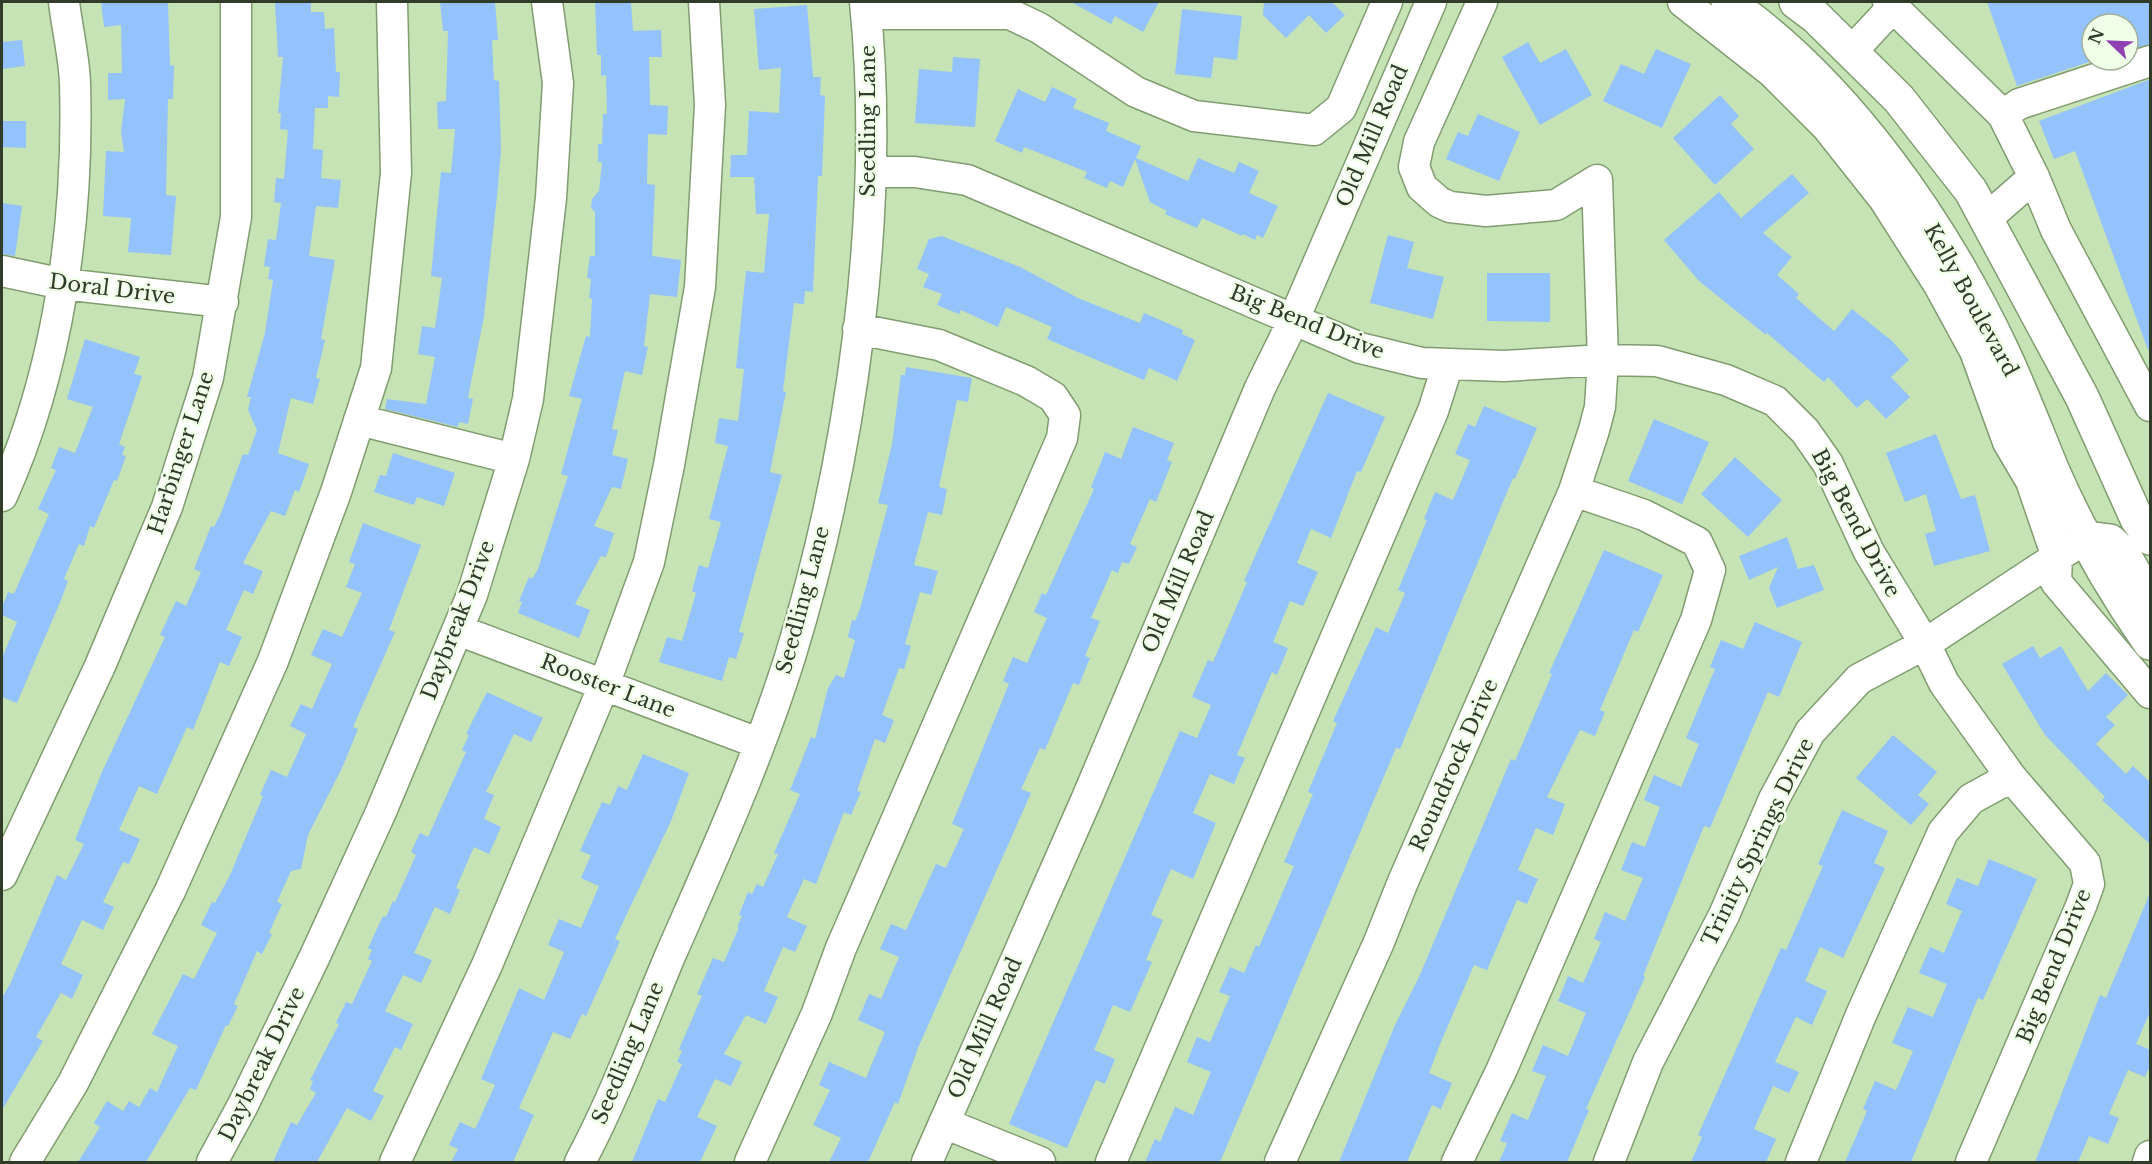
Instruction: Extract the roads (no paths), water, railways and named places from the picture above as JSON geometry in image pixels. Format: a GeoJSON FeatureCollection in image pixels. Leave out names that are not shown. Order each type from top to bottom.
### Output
{"type":"FeatureCollection","features":[{"type":"Feature","properties":{"kind":"main road","name":"Kelly Boulevard"},"geometry":{"type":"LineString","coordinates":[[1728,2],[1799,59],[1870,139],[1944,242],[2002,351],[2053,471],[2087,538],[2114,590],[2151,643]]}},
{"type":"Feature","properties":{"kind":"main road"},"geometry":{"type":"LineString","coordinates":[[1796,2],[1816,17],[1899,99],[1971,191],[2082,397],[2146,528]]}},
{"type":"Feature","properties":{"kind":"main road"},"geometry":{"type":"LineString","coordinates":[[1944,242],[1986,219]]}},
{"type":"Feature","properties":{"kind":"main road"},"geometry":{"type":"LineString","coordinates":[[2087,538],[2110,541],[2124,555],[2151,600]]}},
{"type":"Feature","properties":{"kind":"street"},"geometry":{"type":"LineString","coordinates":[[2,496],[46,372],[56,331],[63,284],[72,196],[75,81],[64,2]]}},
{"type":"Feature","properties":{"kind":"street","name":"Harbinger Lane"},"geometry":{"type":"LineString","coordinates":[[2,875],[100,666],[168,507],[208,378],[236,217],[236,2]]}},
{"type":"Feature","properties":{"kind":"street"},"geometry":{"type":"LineString","coordinates":[[25,1162],[73,1083],[170,891],[273,661],[336,492],[376,368],[396,173],[392,2]]}},
{"type":"Feature","properties":{"kind":"street","name":"Daybreak Drive"},"geometry":{"type":"LineString","coordinates":[[212,1162],[243,1105],[315,956],[380,814],[472,595],[514,459],[528,399],[551,198],[558,83],[547,2]]}},
{"type":"Feature","properties":{"kind":"street"},"geometry":{"type":"LineString","coordinates":[[395,1162],[487,965],[604,685],[649,562],[669,465],[700,287],[710,105],[704,2]]}},
{"type":"Feature","properties":{"kind":"street"},"geometry":{"type":"LineString","coordinates":[[866,8],[1010,8],[1136,92],[1194,116],[1314,130],[1341,108],[1387,2]]}},
{"type":"Feature","properties":{"kind":"street","name":"Old Mill Road"},"geometry":{"type":"LineString","coordinates":[[927,1162],[1087,798],[1260,388],[1294,319],[1431,2]]}},
{"type":"Feature","properties":{"kind":"street","name":"Roundrock Drive"},"geometry":{"type":"LineString","coordinates":[[1280,1162],[1379,942],[1402,884],[1574,491],[1600,406],[1603,360],[1597,180],[1556,205],[1486,211],[1450,207],[1439,202],[1422,187],[1414,167],[1419,142],[1482,2]]}},
{"type":"Feature","properties":{"kind":"street"},"geometry":{"type":"LineString","coordinates":[[1683,2],[1772,72],[1827,127],[1884,199],[1939,285],[1975,351],[2008,442],[2031,481],[2056,556],[2055,575],[2060,588],[2096,626],[2151,693]]}},
{"type":"Feature","properties":{"kind":"street"},"geometry":{"type":"LineString","coordinates":[[1852,51],[1890,4],[2003,115],[2034,177],[2056,230],[2151,406]]}},
{"type":"Feature","properties":{"kind":"street","name":"Seedling Lane"},"geometry":{"type":"LineString","coordinates":[[580,1162],[717,849],[789,658],[813,574],[836,477],[858,329],[871,172],[871,101],[866,8]]}},
{"type":"Feature","properties":{"kind":"street"},"geometry":{"type":"LineString","coordinates":[[2003,115],[2019,104],[2151,61]]}},
{"type":"Feature","properties":{"kind":"street","name":"Big Bend Drive"},"geometry":{"type":"LineString","coordinates":[[871,172],[915,172],[967,180],[1360,348],[1422,363],[1504,366],[1603,360],[1658,361],[1726,380],[1775,401],[1805,431],[1828,464],[1869,552],[1925,644],[1944,683],[2011,777],[2085,863],[2089,884],[1971,1162]]}},
{"type":"Feature","properties":{"kind":"street"},"geometry":{"type":"LineString","coordinates":[[1986,219],[2034,177]]}},
{"type":"Feature","properties":{"kind":"street","name":"Doral Drive"},"geometry":{"type":"LineString","coordinates":[[2,272],[63,284],[223,302]]}},
{"type":"Feature","properties":{"kind":"street"},"geometry":{"type":"LineString","coordinates":[[750,1162],[1062,438],[1065,415],[1053,397],[1026,381],[939,345],[858,329]]}},
{"type":"Feature","properties":{"kind":"street"},"geometry":{"type":"LineString","coordinates":[[1111,1162],[1433,411],[1448,364]]}},
{"type":"Feature","properties":{"kind":"street"},"geometry":{"type":"LineString","coordinates":[[358,420],[514,459]]}},
{"type":"Feature","properties":{"kind":"street"},"geometry":{"type":"LineString","coordinates":[[1457,1162],[1502,1069],[1696,620],[1710,570],[1697,542],[1644,515],[1574,491]]}},
{"type":"Feature","properties":{"kind":"street","name":"Trinity Springs Drive"},"geometry":{"type":"LineString","coordinates":[[1609,1162],[1648,1062],[1724,915],[1774,799],[1810,732],[1859,679],[1925,644],[2056,556],[2087,538]]}},
{"type":"Feature","properties":{"kind":"street","name":"Rooster Lane"},"geometry":{"type":"LineString","coordinates":[[458,630],[758,743]]}},
{"type":"Feature","properties":{"kind":"street"},"geometry":{"type":"LineString","coordinates":[[1801,1162],[1861,1015],[1943,832],[1971,799],[2011,777]]}},
{"type":"Feature","properties":{"kind":"street"},"geometry":{"type":"LineString","coordinates":[[944,1123],[1040,1162]]}},
{"type":"Feature","properties":{"kind":"street"},"geometry":{"type":"LineString","coordinates":[[2148,1162],[2151,1156]]}}]}
